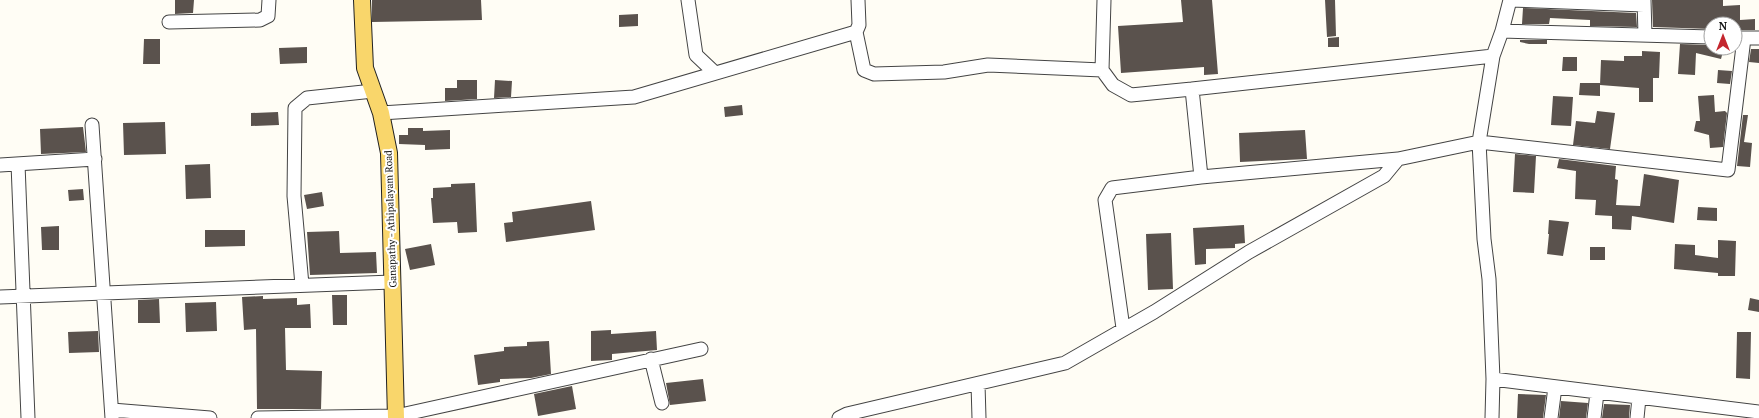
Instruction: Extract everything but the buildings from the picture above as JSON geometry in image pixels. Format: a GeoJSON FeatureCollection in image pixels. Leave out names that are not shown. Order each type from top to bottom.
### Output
{"type":"FeatureCollection","features":[{"type":"Feature","properties":{"kind":"main road","name":"Ganapathy - Athipalayam Road"},"geometry":{"type":"LineString","coordinates":[[362,0],[365,68],[381,113],[389,153],[396,417]]}},
{"type":"Feature","properties":{"kind":"street"},"geometry":{"type":"LineString","coordinates":[[168,22],[260,20],[268,16],[269,0]]}},
{"type":"Feature","properties":{"kind":"street"},"geometry":{"type":"LineString","coordinates":[[688,0],[696,55],[715,73]]}},
{"type":"Feature","properties":{"kind":"street"},"geometry":{"type":"LineString","coordinates":[[858,0],[859,25],[856,32],[864,70],[874,74],[944,72],[988,65],[1102,70]]}},
{"type":"Feature","properties":{"kind":"street"},"geometry":{"type":"LineString","coordinates":[[1104,0],[1102,70],[1113,85],[1131,95],[1493,56]]}},
{"type":"Feature","properties":{"kind":"street"},"geometry":{"type":"LineString","coordinates":[[1492,418],[1493,379],[1489,279],[1484,239],[1479,142],[1493,56],[1510,0],[1644,2],[1645,35]]}},
{"type":"Feature","properties":{"kind":"street"},"geometry":{"type":"LineString","coordinates":[[1502,30],[1703,37]]}},
{"type":"Feature","properties":{"kind":"street"},"geometry":{"type":"LineString","coordinates":[[381,113],[634,97],[856,32]]}},
{"type":"Feature","properties":{"kind":"street"},"geometry":{"type":"LineString","coordinates":[[1743,38],[1759,38]]}},
{"type":"Feature","properties":{"kind":"street"},"geometry":{"type":"LineString","coordinates":[[1123,328],[1105,200],[1112,188],[1201,177],[1398,159],[1479,142],[1728,170],[1738,56]]}},
{"type":"Feature","properties":{"kind":"street"},"geometry":{"type":"LineString","coordinates":[[1192,89],[1201,177]]}},
{"type":"Feature","properties":{"kind":"street"},"geometry":{"type":"LineString","coordinates":[[302,285],[294,196],[295,108],[307,98],[373,91]]}},
{"type":"Feature","properties":{"kind":"street"},"geometry":{"type":"LineString","coordinates":[[92,125],[112,414],[210,418]]}},
{"type":"Feature","properties":{"kind":"street"},"geometry":{"type":"LineString","coordinates":[[0,165],[95,159]]}},
{"type":"Feature","properties":{"kind":"street"},"geometry":{"type":"LineString","coordinates":[[839,418],[847,414],[1065,363],[1123,328],[1154,312],[1248,252],[1384,176],[1398,159]]}},
{"type":"Feature","properties":{"kind":"street"},"geometry":{"type":"LineString","coordinates":[[18,164],[28,418]]}},
{"type":"Feature","properties":{"kind":"street"},"geometry":{"type":"LineString","coordinates":[[0,297],[392,282]]}},
{"type":"Feature","properties":{"kind":"street"},"geometry":{"type":"LineString","coordinates":[[258,418],[396,417],[701,349]]}},
{"type":"Feature","properties":{"kind":"street"},"geometry":{"type":"LineString","coordinates":[[652,360],[662,403]]}},
{"type":"Feature","properties":{"kind":"street"},"geometry":{"type":"LineString","coordinates":[[1493,379],[1639,398],[1718,412],[1759,412]]}},
{"type":"Feature","properties":{"kind":"street"},"geometry":{"type":"LineString","coordinates":[[978,384],[979,418]]}},
{"type":"Feature","properties":{"kind":"street"},"geometry":{"type":"LineString","coordinates":[[1551,418],[1555,387]]}},
{"type":"Feature","properties":{"kind":"street"},"geometry":{"type":"LineString","coordinates":[[1594,418],[1597,393]]}},
{"type":"Feature","properties":{"kind":"street"},"geometry":{"type":"LineString","coordinates":[[1637,418],[1639,398]]}}]}
